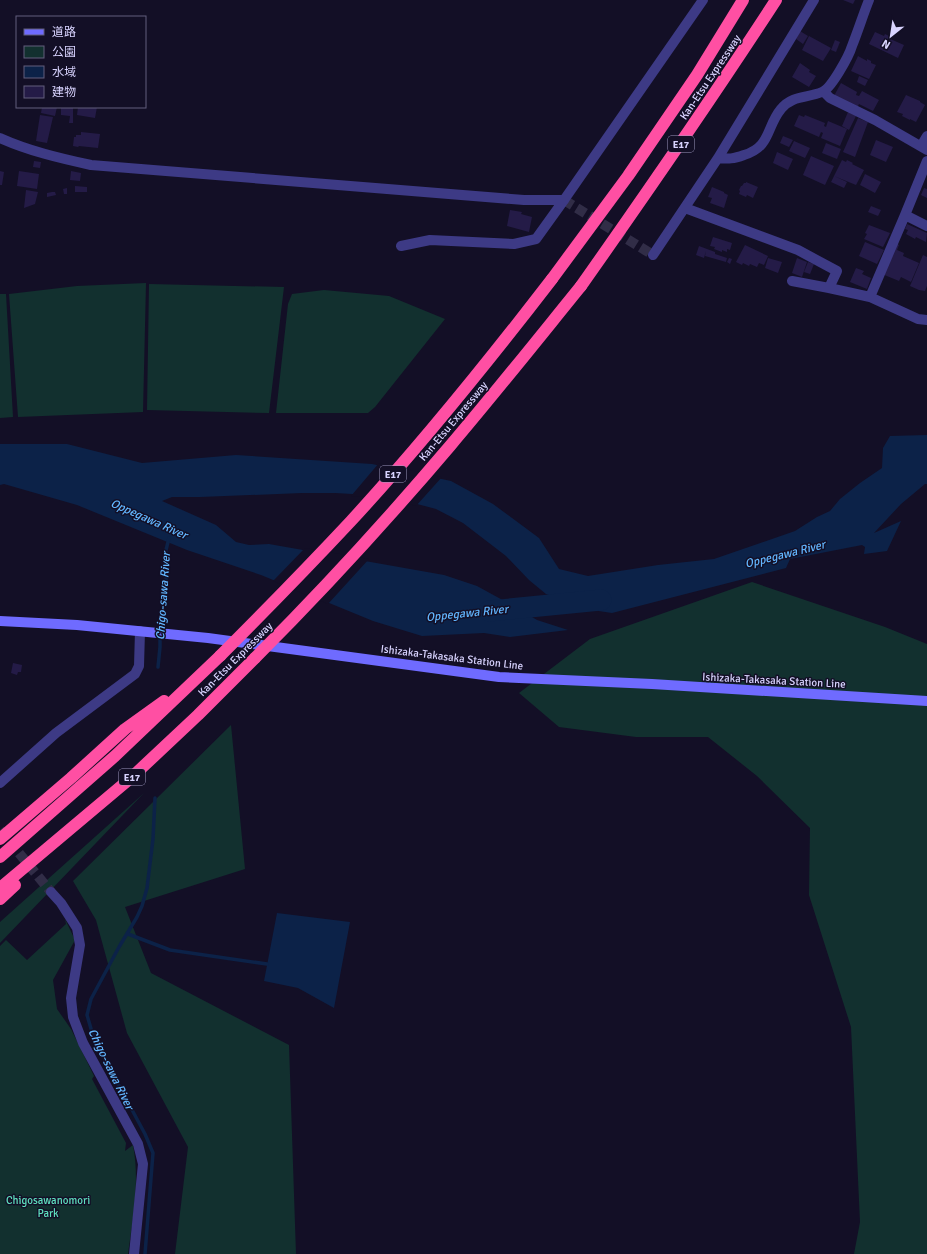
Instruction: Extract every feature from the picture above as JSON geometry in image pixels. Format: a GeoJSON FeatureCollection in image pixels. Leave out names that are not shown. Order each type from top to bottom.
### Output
{"type":"FeatureCollection","features":[{"type":"Feature","properties":{"kind":"highway","name":"Kan-Etsu Expressway"},"geometry":{"type":"LineString","coordinates":[[0,857],[115,756],[200,676],[351,521],[407,458],[503,342],[552,279],[628,176],[697,75],[743,0]]}},
{"type":"Feature","properties":{"kind":"highway","name":"Kan-Etsu Expressway"},"geometry":{"type":"LineString","coordinates":[[0,888],[132,777],[198,715],[317,594],[393,512],[445,452],[581,286],[714,95],[776,0]]}},
{"type":"Feature","properties":{"kind":"highway"},"geometry":{"type":"LineString","coordinates":[[0,839],[125,729],[200,676]]}},
{"type":"Feature","properties":{"kind":"highway"},"geometry":{"type":"LineString","coordinates":[[0,899],[132,777]]}},
{"type":"Feature","properties":{"kind":"main road","name":"Ishizaka-Takasaka Station Line"},"geometry":{"type":"LineString","coordinates":[[1,621],[39,622],[208,638],[499,677],[652,684],[927,701]]}},
{"type":"Feature","properties":{"kind":"street"},"geometry":{"type":"LineString","coordinates":[[400,246],[430,240],[514,244],[536,239],[703,0]]}},
{"type":"Feature","properties":{"kind":"street"},"geometry":{"type":"LineString","coordinates":[[653,255],[718,158],[814,0]]}},
{"type":"Feature","properties":{"kind":"street"},"geometry":{"type":"LineString","coordinates":[[718,158],[730,160],[751,153],[760,148],[781,109],[797,97],[824,92],[833,82],[852,48],[869,0]]}},
{"type":"Feature","properties":{"kind":"street"},"geometry":{"type":"LineString","coordinates":[[824,92],[830,98],[875,120],[924,148],[927,136]]}},
{"type":"Feature","properties":{"kind":"street"},"geometry":{"type":"LineString","coordinates":[[0,138],[18,146],[51,156],[91,165],[524,200],[564,200]]}},
{"type":"Feature","properties":{"kind":"street"},"geometry":{"type":"LineString","coordinates":[[870,297],[927,161]]}},
{"type":"Feature","properties":{"kind":"street"},"geometry":{"type":"LineString","coordinates":[[685,208],[798,250],[837,271],[829,288]]}},
{"type":"Feature","properties":{"kind":"street"},"geometry":{"type":"LineString","coordinates":[[905,216],[927,226]]}},
{"type":"Feature","properties":{"kind":"street"},"geometry":{"type":"LineString","coordinates":[[792,281],[870,297],[918,318],[927,320]]}},
{"type":"Feature","properties":{"kind":"street"},"geometry":{"type":"LineString","coordinates":[[0,783],[56,733],[135,674],[140,666],[146,632]]}},
{"type":"Feature","properties":{"kind":"street"},"geometry":{"type":"LineString","coordinates":[[51,892],[61,903],[77,928],[80,945],[71,998],[73,1017],[83,1042],[138,1144],[143,1164],[134,1254]]}},
{"type":"Feature","properties":{"kind":"green space"},"geometry":{"type":"Polygon","coordinates":[[[146,283],[143,412],[18,417],[9,294],[77,286],[146,283]]]}},
{"type":"Feature","properties":{"kind":"green space"},"geometry":{"type":"Polygon","coordinates":[[[149,284],[284,287],[269,413],[147,410],[149,284]]]}},
{"type":"Feature","properties":{"kind":"green space"},"geometry":{"type":"Polygon","coordinates":[[[324,290],[389,296],[445,319],[375,407],[368,413],[276,413],[288,304],[292,294],[324,290]]]}},
{"type":"Feature","properties":{"kind":"green space"},"geometry":{"type":"Polygon","coordinates":[[[0,294],[6,294],[13,417],[0,418],[0,294]]]}},
{"type":"Feature","properties":{"kind":"green space"},"geometry":{"type":"Polygon","coordinates":[[[752,582],[885,627],[927,644],[927,1254],[854,1254],[860,1222],[851,1027],[809,895],[810,828],[757,776],[708,737],[636,737],[559,727],[519,693],[590,639],[752,582]]]}},
{"type":"Feature","properties":{"kind":"green space"},"geometry":{"type":"Polygon","coordinates":[[[231,725],[245,869],[125,907],[151,973],[289,1045],[296,1254],[175,1254],[188,1147],[127,1033],[96,920],[73,881],[231,725]]]}},
{"type":"Feature","properties":{"kind":"green space"},"geometry":{"type":"Polygon","coordinates":[[[144,793],[0,943],[0,922],[144,793]]]}},
{"type":"Feature","properties":{"kind":"green space","name":"Chigosawanomori Park"},"geometry":{"type":"Polygon","coordinates":[[[65,919],[75,940],[53,980],[57,1009],[71,1029],[94,1076],[92,1079],[126,1143],[125,1151],[133,1145],[136,1186],[128,1254],[0,1254],[0,946],[6,940],[27,960],[66,924],[65,919]]]}},
{"type":"Feature","properties":{"kind":"water"},"geometry":{"type":"Polygon","coordinates":[[[927,435],[927,484],[925,484],[901,504],[874,533],[901,521],[887,551],[864,554],[865,547],[862,545],[790,559],[786,568],[612,613],[592,610],[546,594],[529,580],[506,556],[463,523],[436,509],[387,496],[302,493],[172,497],[162,501],[216,525],[236,542],[249,545],[269,544],[444,575],[477,586],[537,620],[568,630],[510,637],[484,633],[422,636],[373,621],[261,575],[187,550],[77,505],[4,484],[0,485],[0,444],[67,444],[142,463],[236,455],[372,464],[451,481],[493,504],[539,538],[559,569],[588,576],[658,565],[714,559],[795,531],[817,517],[830,511],[840,499],[882,468],[883,448],[890,436],[927,435]]]}},
{"type":"Feature","properties":{"kind":"water"},"geometry":{"type":"Polygon","coordinates":[[[277,913],[350,922],[334,1008],[298,988],[264,981],[277,913]]]}},
{"type":"Feature","properties":{"kind":"pier"},"geometry":{"type":"Polygon","coordinates":[[[379,463],[442,477],[416,506],[387,498],[351,496],[379,463]]]}},
{"type":"Feature","properties":{"kind":"pier"},"geometry":{"type":"Polygon","coordinates":[[[305,548],[369,559],[328,604],[273,581],[305,548]]]}},
{"type":"Feature","properties":{"kind":"building"},"geometry":{"type":"Polygon","coordinates":[[[843,0],[855,0],[853,4],[843,0]]]}},
{"type":"Feature","properties":{"kind":"building"},"geometry":{"type":"Polygon","coordinates":[[[800,31],[808,36],[803,44],[796,39],[800,31]]]}},
{"type":"Feature","properties":{"kind":"building"},"geometry":{"type":"Polygon","coordinates":[[[875,32],[884,36],[885,34],[889,36],[888,38],[904,45],[898,58],[869,44],[875,32]]]}},
{"type":"Feature","properties":{"kind":"building"},"geometry":{"type":"Polygon","coordinates":[[[809,36],[831,48],[823,61],[802,50],[809,36]]]}},
{"type":"Feature","properties":{"kind":"building"},"geometry":{"type":"Polygon","coordinates":[[[835,40],[840,42],[836,52],[831,50],[835,40]]]}},
{"type":"Feature","properties":{"kind":"building"},"geometry":{"type":"Polygon","coordinates":[[[858,56],[867,61],[867,59],[871,61],[871,63],[876,65],[869,79],[851,71],[858,56]]]}},
{"type":"Feature","properties":{"kind":"building"},"geometry":{"type":"Polygon","coordinates":[[[800,63],[810,70],[809,72],[816,76],[809,87],[792,77],[800,63]]]}},
{"type":"Feature","properties":{"kind":"building"},"geometry":{"type":"Polygon","coordinates":[[[859,76],[868,80],[865,86],[857,82],[859,76]]]}},
{"type":"Feature","properties":{"kind":"building"},"geometry":{"type":"Polygon","coordinates":[[[841,83],[857,92],[856,95],[859,96],[862,91],[879,100],[873,111],[859,104],[857,108],[834,96],[841,83]]]}},
{"type":"Feature","properties":{"kind":"building"},"geometry":{"type":"Polygon","coordinates":[[[906,95],[920,101],[925,105],[916,122],[902,116],[903,114],[897,112],[906,95]]]}},
{"type":"Feature","properties":{"kind":"building"},"geometry":{"type":"Polygon","coordinates":[[[42,108],[57,108],[55,116],[41,113],[42,108]]]}},
{"type":"Feature","properties":{"kind":"building"},"geometry":{"type":"Polygon","coordinates":[[[61,108],[73,108],[73,123],[69,123],[70,116],[61,115],[61,108]]]}},
{"type":"Feature","properties":{"kind":"building"},"geometry":{"type":"Polygon","coordinates":[[[78,108],[97,108],[95,118],[77,115],[78,108]]]}},
{"type":"Feature","properties":{"kind":"building"},"geometry":{"type":"Polygon","coordinates":[[[848,112],[856,116],[849,130],[842,126],[848,112]]]}},
{"type":"Feature","properties":{"kind":"building"},"geometry":{"type":"Polygon","coordinates":[[[40,115],[53,117],[47,143],[36,141],[40,115]]]}},
{"type":"Feature","properties":{"kind":"building"},"geometry":{"type":"Polygon","coordinates":[[[799,115],[804,117],[805,115],[825,123],[824,126],[826,127],[828,121],[847,129],[840,146],[821,138],[823,133],[821,132],[819,137],[794,126],[799,115]]]}},
{"type":"Feature","properties":{"kind":"building"},"geometry":{"type":"Polygon","coordinates":[[[858,118],[868,122],[855,157],[843,152],[858,118]]]}},
{"type":"Feature","properties":{"kind":"building"},"geometry":{"type":"Polygon","coordinates":[[[81,132],[100,134],[98,148],[73,146],[74,137],[76,137],[76,135],[81,135],[81,132]]]}},
{"type":"Feature","properties":{"kind":"building"},"geometry":{"type":"Polygon","coordinates":[[[783,136],[793,140],[789,147],[780,143],[783,136]]]}},
{"type":"Feature","properties":{"kind":"building"},"geometry":{"type":"Polygon","coordinates":[[[876,140],[893,147],[886,162],[870,155],[876,140]]]}},
{"type":"Feature","properties":{"kind":"building"},"geometry":{"type":"Polygon","coordinates":[[[794,141],[810,148],[805,158],[789,151],[794,141]]]}},
{"type":"Feature","properties":{"kind":"building"},"geometry":{"type":"Polygon","coordinates":[[[826,143],[841,149],[837,159],[822,153],[826,143]]]}},
{"type":"Feature","properties":{"kind":"building"},"geometry":{"type":"Polygon","coordinates":[[[777,152],[793,159],[788,170],[773,163],[777,152]]]}},
{"type":"Feature","properties":{"kind":"building"},"geometry":{"type":"Polygon","coordinates":[[[811,156],[834,166],[825,185],[803,175],[811,156]]]}},
{"type":"Feature","properties":{"kind":"building"},"geometry":{"type":"Polygon","coordinates":[[[842,160],[846,162],[847,160],[864,170],[856,185],[834,176],[842,160]]]}},
{"type":"Feature","properties":{"kind":"building"},"geometry":{"type":"Polygon","coordinates":[[[34,161],[41,162],[40,168],[33,167],[34,161]]]}},
{"type":"Feature","properties":{"kind":"building"},"geometry":{"type":"Polygon","coordinates":[[[0,171],[4,172],[2,185],[0,185],[0,171]]]}},
{"type":"Feature","properties":{"kind":"building"},"geometry":{"type":"Polygon","coordinates":[[[19,171],[39,174],[37,189],[17,186],[19,171]]]}},
{"type":"Feature","properties":{"kind":"building"},"geometry":{"type":"Polygon","coordinates":[[[71,171],[81,173],[80,181],[70,180],[71,171]]]}},
{"type":"Feature","properties":{"kind":"building"},"geometry":{"type":"Polygon","coordinates":[[[865,174],[881,182],[875,193],[860,185],[865,174]]]}},
{"type":"Feature","properties":{"kind":"building"},"geometry":{"type":"Polygon","coordinates":[[[834,176],[847,182],[844,188],[831,182],[834,176]]]}},
{"type":"Feature","properties":{"kind":"building"},"geometry":{"type":"Polygon","coordinates":[[[746,182],[758,187],[753,198],[747,195],[746,197],[739,194],[741,186],[746,182]]]}},
{"type":"Feature","properties":{"kind":"building"},"geometry":{"type":"Polygon","coordinates":[[[75,186],[87,187],[87,192],[75,192],[75,186]]]}},
{"type":"Feature","properties":{"kind":"building"},"geometry":{"type":"Polygon","coordinates":[[[712,187],[728,195],[724,208],[710,203],[712,198],[708,197],[712,187]]]}},
{"type":"Feature","properties":{"kind":"building"},"geometry":{"type":"Polygon","coordinates":[[[67,188],[67,194],[64,194],[63,189],[67,188]]]}},
{"type":"Feature","properties":{"kind":"building"},"geometry":{"type":"Polygon","coordinates":[[[924,188],[927,189],[927,198],[921,195],[924,188]]]}},
{"type":"Feature","properties":{"kind":"building"},"geometry":{"type":"Polygon","coordinates":[[[26,190],[38,192],[35,204],[24,208],[26,190]]]}},
{"type":"Feature","properties":{"kind":"building"},"geometry":{"type":"Polygon","coordinates":[[[55,192],[56,195],[47,197],[47,193],[55,192]]]}},
{"type":"Feature","properties":{"kind":"building"},"geometry":{"type":"Polygon","coordinates":[[[871,206],[881,210],[878,216],[868,212],[871,206]]]}},
{"type":"Feature","properties":{"kind":"building"},"geometry":{"type":"Polygon","coordinates":[[[510,210],[522,212],[521,214],[532,217],[529,232],[507,226],[510,210]]]}},
{"type":"Feature","properties":{"kind":"building"},"geometry":{"type":"Polygon","coordinates":[[[907,224],[927,233],[926,242],[916,237],[915,239],[906,234],[908,230],[905,229],[907,224]]]}},
{"type":"Feature","properties":{"kind":"building"},"geometry":{"type":"Polygon","coordinates":[[[869,225],[890,233],[883,247],[864,239],[869,225]]]}},
{"type":"Feature","properties":{"kind":"building"},"geometry":{"type":"Polygon","coordinates":[[[713,237],[732,243],[730,250],[727,249],[727,252],[722,250],[722,252],[714,249],[715,247],[710,246],[713,237]]]}},
{"type":"Feature","properties":{"kind":"building"},"geometry":{"type":"Polygon","coordinates":[[[865,242],[884,250],[877,264],[859,256],[865,242]]]}},
{"type":"Feature","properties":{"kind":"building"},"geometry":{"type":"Polygon","coordinates":[[[896,243],[899,245],[897,250],[904,253],[903,256],[919,263],[911,282],[901,277],[899,281],[882,274],[896,243]]]}},
{"type":"Feature","properties":{"kind":"building"},"geometry":{"type":"Polygon","coordinates":[[[745,245],[768,256],[764,265],[759,263],[757,267],[750,264],[749,266],[743,263],[742,265],[736,262],[745,245]]]}},
{"type":"Feature","properties":{"kind":"building"},"geometry":{"type":"Polygon","coordinates":[[[699,246],[727,258],[726,262],[705,256],[706,251],[704,258],[696,255],[699,246]]]}},
{"type":"Feature","properties":{"kind":"building"},"geometry":{"type":"Polygon","coordinates":[[[923,255],[927,257],[927,286],[925,291],[910,286],[923,255]]]}},
{"type":"Feature","properties":{"kind":"building"},"geometry":{"type":"Polygon","coordinates":[[[729,258],[732,259],[730,264],[727,262],[729,258]]]}},
{"type":"Feature","properties":{"kind":"building"},"geometry":{"type":"Polygon","coordinates":[[[768,258],[782,262],[778,273],[765,268],[768,258]]]}},
{"type":"Feature","properties":{"kind":"building"},"geometry":{"type":"Polygon","coordinates":[[[797,258],[807,262],[802,277],[792,273],[797,258]]]}},
{"type":"Feature","properties":{"kind":"building"},"geometry":{"type":"Polygon","coordinates":[[[808,262],[814,264],[810,274],[804,272],[808,262]]]}},
{"type":"Feature","properties":{"kind":"building"},"geometry":{"type":"Polygon","coordinates":[[[856,268],[864,271],[862,274],[871,278],[867,289],[850,282],[856,268]]]}},
{"type":"Feature","properties":{"kind":"building"},"geometry":{"type":"Polygon","coordinates":[[[13,663],[22,665],[21,672],[18,672],[17,675],[11,673],[13,663]]]}},
{"type":"Feature","properties":{"kind":"waterway","name":"Chigo-sawa River"},"geometry":{"type":"LineString","coordinates":[[158,667],[160,623],[167,569],[165,554],[169,538]]}},
{"type":"Feature","properties":{"kind":"waterway","name":"Oppegawa River"},"geometry":{"type":"LineString","coordinates":[[489,611],[601,600]]}},
{"type":"Feature","properties":{"kind":"waterway","name":"Chigo-sawa River"},"geometry":{"type":"LineString","coordinates":[[145,1254],[153,1153],[145,1134],[94,1039],[87,1015],[91,999],[142,906],[147,888],[153,839],[155,798]]}},
{"type":"Feature","properties":{"kind":"waterway"},"geometry":{"type":"LineString","coordinates":[[128,934],[170,950],[267,964]]}},
{"type":"Feature","properties":{"kind":"tunnel"},"geometry":{"type":"LineString","coordinates":[[564,200],[653,255]]}},
{"type":"Feature","properties":{"kind":"tunnel"},"geometry":{"type":"LineString","coordinates":[[0,830],[51,892]]}}]}
